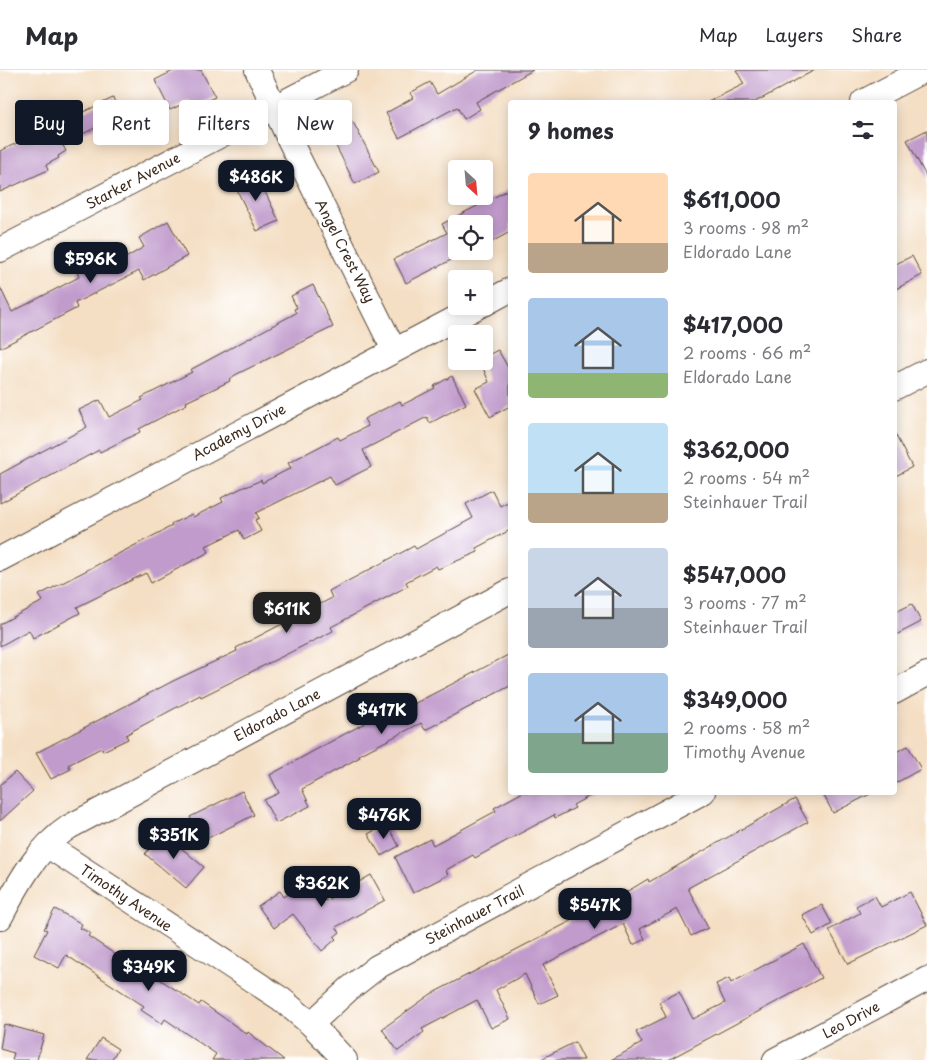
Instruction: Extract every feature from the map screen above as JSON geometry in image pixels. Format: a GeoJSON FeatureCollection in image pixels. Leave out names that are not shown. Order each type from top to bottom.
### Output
{"type":"FeatureCollection","features":[{"type":"Feature","properties":{"kind":"street","name":"Angel Crest Way"},"geometry":{"type":"LineString","coordinates":[[258,70],[394,350]]}},
{"type":"Feature","properties":{"kind":"street","name":"Starker Avenue"},"geometry":{"type":"LineString","coordinates":[[0,250],[346,70]]}},
{"type":"Feature","properties":{"kind":"street"},"geometry":{"type":"LineString","coordinates":[[867,100],[924,70]]}},
{"type":"Feature","properties":{"kind":"street"},"geometry":{"type":"LineString","coordinates":[[493,299],[508,291]]}},
{"type":"Feature","properties":{"kind":"street","name":"Academy Drive"},"geometry":{"type":"LineString","coordinates":[[0,559],[462,315]]}},
{"type":"Feature","properties":{"kind":"street"},"geometry":{"type":"LineString","coordinates":[[897,386],[927,371]]}},
{"type":"Feature","properties":{"kind":"street","name":"Eldorado Lane"},"geometry":{"type":"LineString","coordinates":[[0,918],[22,876],[57,835],[82,819],[508,592]]}},
{"type":"Feature","properties":{"kind":"street"},"geometry":{"type":"LineString","coordinates":[[897,690],[927,674]]}},
{"type":"Feature","properties":{"kind":"street","name":"Steinhauer Trail"},"geometry":{"type":"LineString","coordinates":[[311,1024],[349,988],[377,967],[697,795]]}},
{"type":"Feature","properties":{"kind":"street","name":"Timothy Avenue"},"geometry":{"type":"LineString","coordinates":[[48,846],[281,999],[311,1024],[345,1060]]}},
{"type":"Feature","properties":{"kind":"street","name":"Leo Drive"},"geometry":{"type":"LineString","coordinates":[[775,1060],[927,979]]}},
{"type":"Feature","properties":{"kind":"building"},"geometry":{"type":"Polygon","coordinates":[[[175,70],[201,70],[215,97],[209,100],[179,100],[179,106],[170,110],[169,100],[165,100],[155,80],[175,70]]]}},
{"type":"Feature","properties":{"kind":"building"},"geometry":{"type":"Polygon","coordinates":[[[478,70],[533,70],[476,102],[480,109],[464,119],[457,107],[399,138],[386,113],[413,98],[410,93],[430,82],[437,94],[478,70]]]}},
{"type":"Feature","properties":{"kind":"building"},"geometry":{"type":"Polygon","coordinates":[[[736,70],[815,70],[759,100],[712,100],[744,84],[736,70]]]}},
{"type":"Feature","properties":{"kind":"building"},"geometry":{"type":"Polygon","coordinates":[[[93,107],[93,129],[83,134],[83,112],[93,107]]]}},
{"type":"Feature","properties":{"kind":"building"},"geometry":{"type":"Polygon","coordinates":[[[352,123],[379,172],[355,184],[336,145],[352,145],[352,123]]]}},
{"type":"Feature","properties":{"kind":"building"},"geometry":{"type":"Polygon","coordinates":[[[927,130],[927,178],[907,140],[927,130]]]}},
{"type":"Feature","properties":{"kind":"building"},"geometry":{"type":"Polygon","coordinates":[[[15,144],[63,145],[66,151],[58,156],[59,158],[46,165],[48,170],[0,192],[0,151],[15,144]]]}},
{"type":"Feature","properties":{"kind":"building"},"geometry":{"type":"Polygon","coordinates":[[[256,173],[279,221],[257,231],[234,184],[256,173]]]}},
{"type":"Feature","properties":{"kind":"building"},"geometry":{"type":"Polygon","coordinates":[[[508,190],[508,233],[493,241],[493,215],[459,215],[479,205],[493,205],[493,198],[508,190]]]}},
{"type":"Feature","properties":{"kind":"building"},"geometry":{"type":"Polygon","coordinates":[[[168,221],[187,256],[144,280],[139,271],[75,303],[77,308],[0,348],[0,287],[12,312],[79,277],[77,272],[113,254],[117,263],[144,247],[139,238],[168,221]]]}},
{"type":"Feature","properties":{"kind":"building"},"geometry":{"type":"Polygon","coordinates":[[[448,221],[448,260],[451,260],[406,283],[394,259],[447,233],[442,224],[448,221]]]}},
{"type":"Feature","properties":{"kind":"building"},"geometry":{"type":"Polygon","coordinates":[[[912,256],[922,275],[897,288],[897,264],[912,256]]]}},
{"type":"Feature","properties":{"kind":"building"},"geometry":{"type":"Polygon","coordinates":[[[313,285],[333,327],[237,374],[229,379],[230,381],[186,402],[187,404],[139,429],[140,432],[100,452],[99,450],[0,503],[0,474],[87,427],[79,410],[100,400],[109,417],[143,400],[141,398],[192,372],[190,370],[296,313],[294,309],[297,308],[291,296],[313,285]]]}},
{"type":"Feature","properties":{"kind":"building"},"geometry":{"type":"Polygon","coordinates":[[[498,350],[508,368],[508,407],[490,417],[475,389],[489,382],[484,370],[493,370],[493,352],[498,350]]]}},
{"type":"Feature","properties":{"kind":"building"},"geometry":{"type":"Polygon","coordinates":[[[452,376],[466,404],[430,423],[427,417],[363,450],[371,467],[335,485],[330,476],[256,513],[259,518],[255,520],[261,531],[244,540],[239,530],[206,546],[209,552],[151,583],[146,573],[77,607],[80,613],[33,638],[29,630],[0,646],[0,624],[43,601],[39,595],[172,526],[171,524],[192,514],[193,517],[223,502],[221,498],[261,480],[262,483],[291,468],[288,463],[338,437],[340,440],[368,426],[364,419],[400,401],[402,405],[435,388],[434,386],[452,376]]]}},
{"type":"Feature","properties":{"kind":"building"},"geometry":{"type":"Polygon","coordinates":[[[897,438],[912,467],[897,475],[897,438]]]}},
{"type":"Feature","properties":{"kind":"building"},"geometry":{"type":"Polygon","coordinates":[[[492,490],[500,506],[508,502],[508,531],[476,548],[478,552],[438,569],[436,566],[406,582],[408,586],[331,627],[333,631],[201,697],[200,695],[134,730],[126,735],[128,739],[103,751],[101,748],[68,765],[71,769],[51,779],[36,753],[173,681],[237,651],[236,648],[332,598],[329,591],[414,546],[416,549],[473,518],[466,504],[492,490]]]}},
{"type":"Feature","properties":{"kind":"building"},"geometry":{"type":"Polygon","coordinates":[[[912,604],[921,622],[897,634],[897,612],[912,604]]]}},
{"type":"Feature","properties":{"kind":"building"},"geometry":{"type":"Polygon","coordinates":[[[508,655],[508,687],[425,730],[421,723],[359,755],[360,757],[302,789],[310,806],[276,823],[264,800],[279,793],[270,775],[399,706],[402,710],[508,655]]]}},
{"type":"Feature","properties":{"kind":"building"},"geometry":{"type":"Polygon","coordinates":[[[908,746],[921,769],[897,782],[897,752],[908,746]]]}},
{"type":"Feature","properties":{"kind":"building"},"geometry":{"type":"Polygon","coordinates":[[[15,772],[33,791],[0,821],[0,785],[15,772]]]}},
{"type":"Feature","properties":{"kind":"building"},"geometry":{"type":"Polygon","coordinates":[[[242,791],[254,815],[202,841],[190,817],[242,791]]]}},
{"type":"Feature","properties":{"kind":"building"},"geometry":{"type":"Polygon","coordinates":[[[518,795],[591,795],[573,805],[575,808],[555,818],[554,815],[475,858],[473,855],[446,870],[448,875],[413,893],[395,857],[430,839],[433,845],[496,811],[494,808],[518,795]]]}},
{"type":"Feature","properties":{"kind":"building"},"geometry":{"type":"Polygon","coordinates":[[[824,795],[868,795],[833,813],[824,795]]]}},
{"type":"Feature","properties":{"kind":"building"},"geometry":{"type":"Polygon","coordinates":[[[795,799],[808,822],[688,888],[708,928],[691,936],[677,909],[640,929],[645,939],[633,945],[623,924],[543,965],[558,995],[539,1004],[525,974],[496,990],[510,1019],[491,1028],[477,1000],[422,1029],[424,1032],[398,1051],[382,1029],[431,994],[623,894],[648,879],[649,882],[795,799]]]}},
{"type":"Feature","properties":{"kind":"building"},"geometry":{"type":"Polygon","coordinates":[[[387,824],[399,846],[381,856],[368,834],[387,824]]]}},
{"type":"Feature","properties":{"kind":"building"},"geometry":{"type":"Polygon","coordinates":[[[163,833],[204,867],[186,888],[145,854],[163,833]]]}},
{"type":"Feature","properties":{"kind":"building"},"geometry":{"type":"Polygon","coordinates":[[[371,875],[385,900],[336,927],[340,932],[334,937],[336,939],[322,951],[293,914],[274,928],[258,906],[280,891],[284,897],[311,879],[325,901],[371,875]]]}},
{"type":"Feature","properties":{"kind":"building"},"geometry":{"type":"Polygon","coordinates":[[[910,892],[927,925],[848,964],[829,930],[860,913],[856,906],[875,896],[881,907],[910,892]]]}},
{"type":"Feature","properties":{"kind":"building"},"geometry":{"type":"Polygon","coordinates":[[[822,905],[832,924],[813,935],[802,915],[822,905]]]}},
{"type":"Feature","properties":{"kind":"building"},"geometry":{"type":"Polygon","coordinates":[[[55,909],[82,924],[80,928],[90,933],[88,936],[119,957],[121,954],[199,1005],[201,1002],[247,1034],[248,1032],[284,1060],[212,1060],[216,1054],[165,1019],[162,1024],[141,1010],[144,1006],[66,955],[59,968],[34,955],[47,930],[44,929],[55,909]]]}},
{"type":"Feature","properties":{"kind":"building"},"geometry":{"type":"Polygon","coordinates":[[[804,944],[821,978],[668,1060],[611,1060],[642,1043],[636,1032],[666,1017],[659,1002],[679,992],[693,1019],[725,1003],[716,984],[729,978],[731,983],[804,944]]]}},
{"type":"Feature","properties":{"kind":"building"},"geometry":{"type":"Polygon","coordinates":[[[4,1024],[44,1035],[37,1060],[12,1060],[14,1053],[0,1049],[4,1024]]]}},
{"type":"Feature","properties":{"kind":"building"},"geometry":{"type":"Polygon","coordinates":[[[101,1038],[118,1049],[111,1060],[87,1060],[101,1038]]]}},
{"type":"Feature","properties":{"kind":"building"},"geometry":{"type":"Polygon","coordinates":[[[575,1042],[584,1060],[539,1060],[575,1042]]]}}]}
